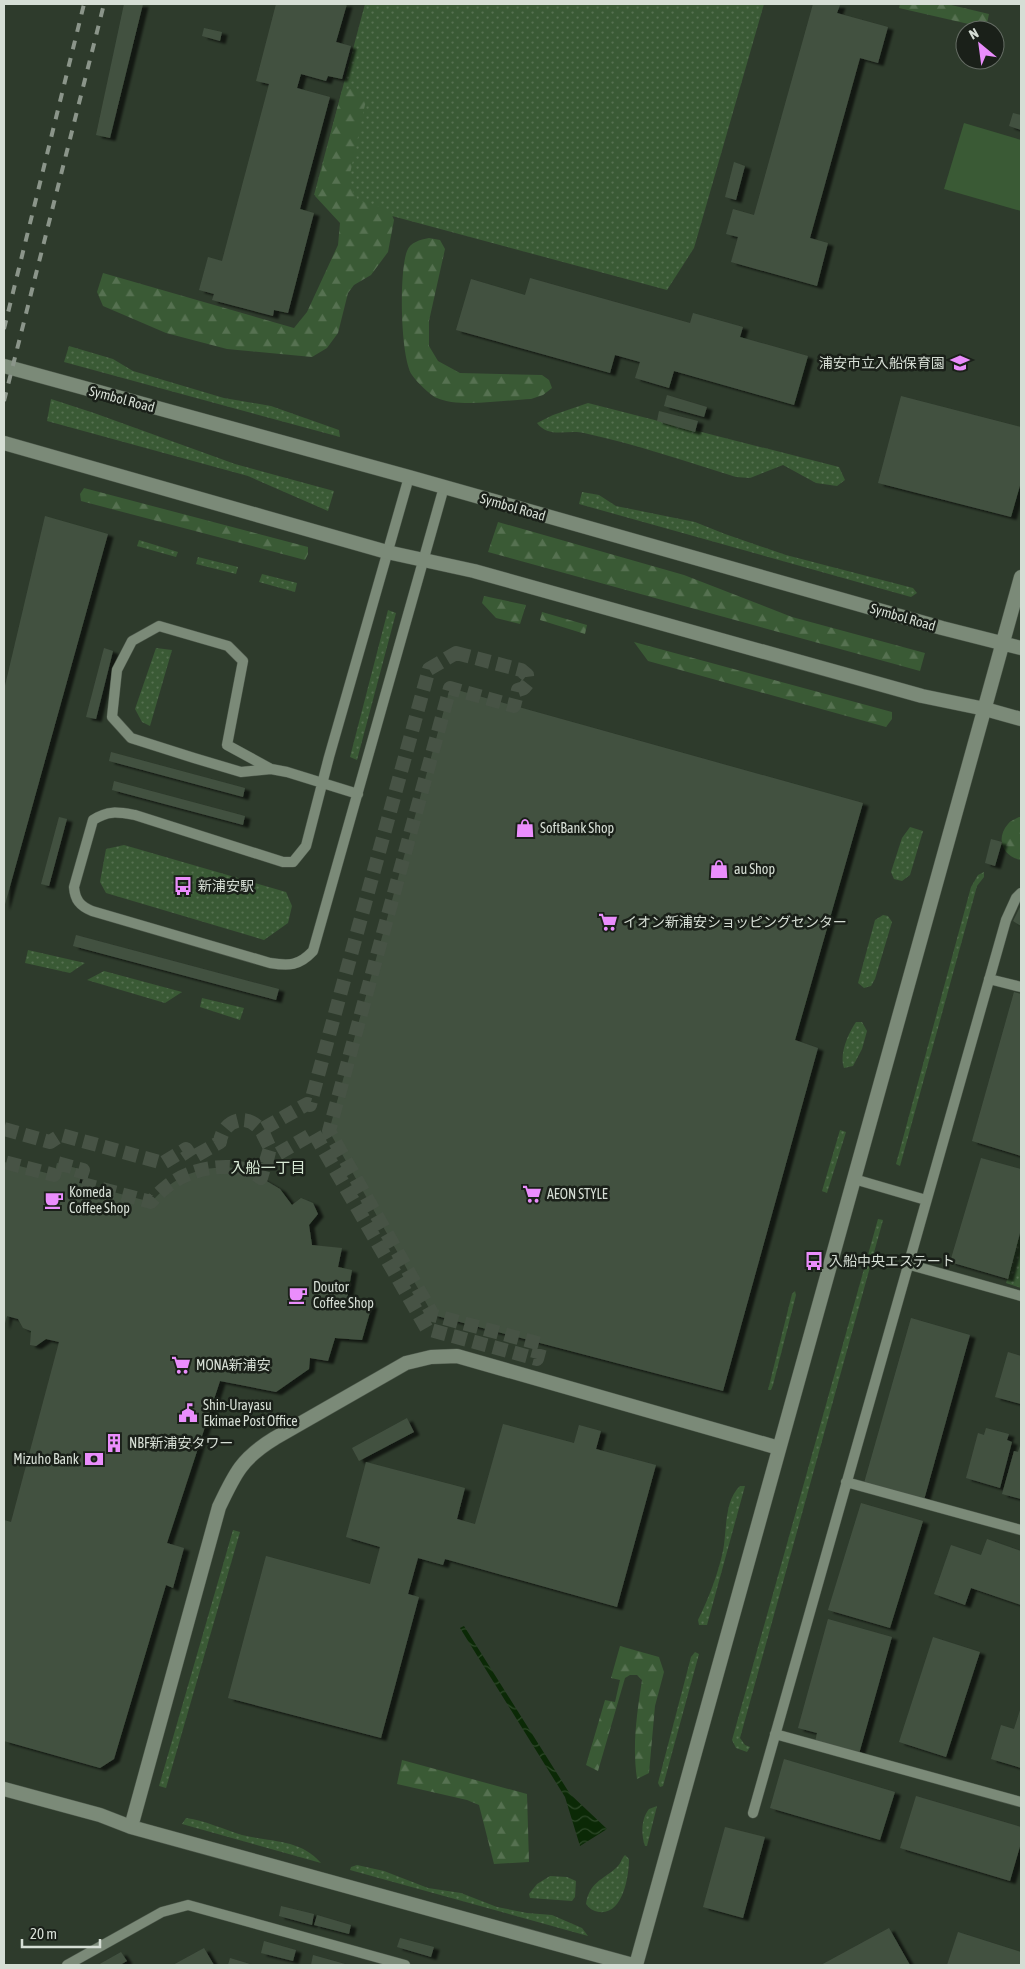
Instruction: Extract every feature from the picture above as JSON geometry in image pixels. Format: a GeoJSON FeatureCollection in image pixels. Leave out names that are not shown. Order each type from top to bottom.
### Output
{"type":"FeatureCollection","features":[{"type":"Feature","properties":{"kind":"street","name":"Symbol Road"},"geometry":{"type":"LineString","coordinates":[[4,366],[1021,648]]}},
{"type":"Feature","properties":{"kind":"street"},"geometry":{"type":"LineString","coordinates":[[4,443],[387,552],[474,571],[922,696],[1021,719]]}},
{"type":"Feature","properties":{"kind":"street"},"geometry":{"type":"LineString","coordinates":[[4,1789],[100,1815],[131,1827],[634,1965],[1021,577]]}},
{"type":"Feature","properties":{"kind":"street"},"geometry":{"type":"LineString","coordinates":[[131,1827],[219,1506],[235,1473],[258,1448],[275,1438],[406,1363],[431,1357],[457,1356],[779,1448]]}},
{"type":"Feature","properties":{"kind":"lane"},"geometry":{"type":"LineString","coordinates":[[409,477],[322,782],[306,846],[293,862],[283,862],[135,815],[118,812],[103,813],[93,820],[74,887],[75,897],[82,906],[92,911],[270,963],[286,965],[305,961],[314,951],[444,487]]}},
{"type":"Feature","properties":{"kind":"lane"},"geometry":{"type":"LineString","coordinates":[[271,770],[227,745],[243,661],[228,646],[158,626],[132,641],[117,670],[112,717],[131,738],[241,772],[271,770],[287,772],[358,794]]}},
{"type":"Feature","properties":{"kind":"lane"},"geometry":{"type":"LineString","coordinates":[[753,1813],[1006,920],[1016,898],[1021,893]]}},
{"type":"Feature","properties":{"kind":"lane"},"geometry":{"type":"LineString","coordinates":[[989,979],[1021,987]]}},
{"type":"Feature","properties":{"kind":"lane"},"geometry":{"type":"LineString","coordinates":[[854,1179],[926,1200]]}},
{"type":"Feature","properties":{"kind":"lane"},"geometry":{"type":"LineString","coordinates":[[907,1264],[1021,1296]]}},
{"type":"Feature","properties":{"kind":"lane"},"geometry":{"type":"LineString","coordinates":[[846,1482],[1021,1530]]}},
{"type":"Feature","properties":{"kind":"lane"},"geometry":{"type":"LineString","coordinates":[[775,1734],[1021,1802]]}},
{"type":"Feature","properties":{"kind":"lane"},"geometry":{"type":"LineString","coordinates":[[67,1965],[162,1912],[188,1905],[406,1965]]}},
{"type":"Feature","properties":{"kind":"green space"},"geometry":{"type":"Polygon","coordinates":[[[365,4],[764,4],[694,248],[667,290],[314,195],[365,4]]]}},
{"type":"Feature","properties":{"kind":"green space"},"geometry":{"type":"Polygon","coordinates":[[[900,4],[947,4],[989,14],[988,20],[955,21],[899,8],[900,4]]]}},
{"type":"Feature","properties":{"kind":"green space"},"geometry":{"type":"Polygon","coordinates":[[[356,88],[366,100],[348,183],[358,200],[390,210],[394,220],[388,252],[371,275],[354,285],[348,293],[338,333],[327,348],[312,357],[227,349],[166,333],[103,306],[97,292],[103,273],[294,328],[307,312],[338,245],[340,223],[315,196],[342,90],[356,88]]]}},
{"type":"Feature","properties":{"kind":"green space"},"geometry":{"type":"Polygon","coordinates":[[[964,123],[1021,140],[1021,211],[944,189],[964,123]]]}},
{"type":"Feature","properties":{"kind":"green space"},"geometry":{"type":"Polygon","coordinates":[[[429,238],[440,240],[445,249],[429,321],[429,346],[438,361],[460,373],[542,375],[549,380],[552,388],[543,395],[531,399],[457,403],[434,397],[412,375],[405,351],[403,333],[402,294],[404,261],[410,245],[429,238]]]}},
{"type":"Feature","properties":{"kind":"green space"},"geometry":{"type":"Polygon","coordinates":[[[69,346],[113,359],[133,371],[224,398],[271,406],[339,430],[340,437],[64,362],[69,346]]]}},
{"type":"Feature","properties":{"kind":"green space"},"geometry":{"type":"Polygon","coordinates":[[[51,399],[235,464],[334,491],[328,511],[248,476],[47,421],[51,399]]]}},
{"type":"Feature","properties":{"kind":"green space"},"geometry":{"type":"Polygon","coordinates":[[[588,403],[839,467],[845,480],[837,486],[816,483],[783,465],[750,478],[736,477],[603,437],[578,432],[547,431],[537,423],[553,415],[588,403]]]}},
{"type":"Feature","properties":{"kind":"green space"},"geometry":{"type":"Polygon","coordinates":[[[84,488],[308,547],[308,554],[305,560],[81,501],[80,494],[84,488]]]}},
{"type":"Feature","properties":{"kind":"green space"},"geometry":{"type":"Polygon","coordinates":[[[582,492],[599,495],[616,506],[695,522],[786,555],[913,588],[917,593],[911,597],[579,504],[582,492]]]}},
{"type":"Feature","properties":{"kind":"green space"},"geometry":{"type":"Polygon","coordinates":[[[498,522],[684,575],[792,617],[925,653],[920,671],[488,552],[498,522]]]}},
{"type":"Feature","properties":{"kind":"green space"},"geometry":{"type":"Polygon","coordinates":[[[139,540],[178,552],[176,557],[137,546],[139,540]]]}},
{"type":"Feature","properties":{"kind":"green space"},"geometry":{"type":"Polygon","coordinates":[[[198,557],[238,567],[236,574],[196,564],[198,557]]]}},
{"type":"Feature","properties":{"kind":"green space"},"geometry":{"type":"Polygon","coordinates":[[[262,574],[297,583],[295,592],[259,582],[262,574]]]}},
{"type":"Feature","properties":{"kind":"green space"},"geometry":{"type":"Polygon","coordinates":[[[484,596],[526,605],[520,624],[496,618],[482,603],[484,596]]]}},
{"type":"Feature","properties":{"kind":"green space"},"geometry":{"type":"Polygon","coordinates":[[[388,610],[396,613],[357,760],[350,757],[388,610]]]}},
{"type":"Feature","properties":{"kind":"green space"},"geometry":{"type":"Polygon","coordinates":[[[542,612],[587,625],[585,634],[540,620],[542,612]]]}},
{"type":"Feature","properties":{"kind":"green space"},"geometry":{"type":"Polygon","coordinates":[[[634,642],[892,712],[892,719],[886,727],[648,661],[634,642]]]}},
{"type":"Feature","properties":{"kind":"green space"},"geometry":{"type":"Polygon","coordinates":[[[156,648],[172,650],[150,726],[142,722],[135,709],[156,648]]]}},
{"type":"Feature","properties":{"kind":"green space"},"geometry":{"type":"Polygon","coordinates":[[[1021,817],[1021,860],[1006,851],[1002,841],[1004,830],[1008,824],[1021,817]]]}},
{"type":"Feature","properties":{"kind":"green space"},"geometry":{"type":"Polygon","coordinates":[[[910,827],[923,831],[910,875],[902,881],[894,879],[891,872],[902,838],[910,827]]]}},
{"type":"Feature","properties":{"kind":"green space"},"geometry":{"type":"Polygon","coordinates":[[[124,845],[286,892],[292,906],[288,923],[264,940],[106,893],[100,882],[106,849],[124,845]]]}},
{"type":"Feature","properties":{"kind":"green space"},"geometry":{"type":"Polygon","coordinates":[[[984,872],[984,877],[977,886],[900,1166],[896,1164],[971,887],[978,875],[984,872]]]}},
{"type":"Feature","properties":{"kind":"green space"},"geometry":{"type":"Polygon","coordinates":[[[883,915],[888,916],[892,922],[875,979],[871,986],[864,988],[858,983],[875,920],[883,915]]]}},
{"type":"Feature","properties":{"kind":"green space"},"geometry":{"type":"Polygon","coordinates":[[[28,950],[85,963],[70,973],[25,963],[28,950]]]}},
{"type":"Feature","properties":{"kind":"green space"},"geometry":{"type":"Polygon","coordinates":[[[104,971],[182,992],[165,1003],[87,980],[104,971]]]}},
{"type":"Feature","properties":{"kind":"green space"},"geometry":{"type":"Polygon","coordinates":[[[202,998],[244,1008],[240,1020],[200,1007],[202,998]]]}},
{"type":"Feature","properties":{"kind":"green space"},"geometry":{"type":"Polygon","coordinates":[[[856,1022],[862,1022],[867,1031],[862,1049],[853,1066],[844,1068],[843,1050],[856,1022]]]}},
{"type":"Feature","properties":{"kind":"green space"},"geometry":{"type":"Polygon","coordinates":[[[840,1130],[846,1132],[827,1193],[822,1191],[840,1130]]]}},
{"type":"Feature","properties":{"kind":"green space"},"geometry":{"type":"Polygon","coordinates":[[[878,1219],[883,1220],[740,1738],[745,1745],[750,1747],[747,1752],[736,1748],[732,1740],[878,1219]]]}},
{"type":"Feature","properties":{"kind":"green space"},"geometry":{"type":"Polygon","coordinates":[[[1021,1229],[1021,1288],[1006,1283],[1021,1229]]]}},
{"type":"Feature","properties":{"kind":"green space"},"geometry":{"type":"Polygon","coordinates":[[[795,1291],[796,1295],[773,1385],[771,1390],[768,1390],[792,1294],[795,1291]]]}},
{"type":"Feature","properties":{"kind":"green space"},"geometry":{"type":"Polygon","coordinates":[[[740,1486],[745,1486],[707,1625],[699,1625],[698,1620],[721,1560],[731,1500],[740,1486]]]}},
{"type":"Feature","properties":{"kind":"green space"},"geometry":{"type":"Polygon","coordinates":[[[233,1530],[240,1532],[166,1788],[159,1786],[233,1530]]]}},
{"type":"Feature","properties":{"kind":"green space"},"geometry":{"type":"Polygon","coordinates":[[[620,1646],[659,1657],[664,1672],[655,1706],[649,1773],[637,1779],[635,1741],[642,1680],[637,1675],[630,1675],[625,1678],[598,1771],[586,1765],[605,1700],[615,1702],[620,1680],[611,1678],[620,1646]]]}},
{"type":"Feature","properties":{"kind":"green space"},"geometry":{"type":"Polygon","coordinates":[[[695,1652],[699,1654],[663,1786],[660,1787],[658,1783],[691,1657],[695,1652]]]}},
{"type":"Feature","properties":{"kind":"green space"},"geometry":{"type":"Polygon","coordinates":[[[402,1760],[527,1794],[529,1862],[494,1864],[479,1805],[467,1800],[397,1784],[402,1760]]]}},
{"type":"Feature","properties":{"kind":"green space"},"geometry":{"type":"Polygon","coordinates":[[[657,1806],[647,1846],[645,1846],[642,1832],[644,1817],[649,1809],[657,1806]]]}},
{"type":"Feature","properties":{"kind":"green space"},"geometry":{"type":"Polygon","coordinates":[[[186,1818],[242,1835],[295,1845],[313,1855],[321,1863],[182,1824],[186,1818]]]}},
{"type":"Feature","properties":{"kind":"green space"},"geometry":{"type":"Polygon","coordinates":[[[625,1855],[629,1859],[628,1875],[619,1901],[607,1911],[599,1912],[592,1910],[586,1904],[590,1891],[618,1866],[625,1855]]]}},
{"type":"Feature","properties":{"kind":"green space"},"geometry":{"type":"Polygon","coordinates":[[[357,1865],[384,1871],[428,1888],[461,1893],[497,1907],[527,1913],[552,1915],[582,1928],[588,1936],[350,1870],[351,1867],[357,1865]]]}},
{"type":"Feature","properties":{"kind":"green space"},"geometry":{"type":"Polygon","coordinates":[[[550,1876],[567,1877],[576,1881],[575,1897],[572,1901],[530,1898],[529,1894],[537,1884],[550,1876]]]}},
{"type":"Feature","properties":{"kind":"water"},"geometry":{"type":"Polygon","coordinates":[[[464,1626],[570,1794],[607,1829],[580,1846],[565,1797],[460,1628],[464,1626]]]}},
{"type":"Feature","properties":{"kind":"building"},"geometry":{"type":"Polygon","coordinates":[[[124,4],[143,4],[110,138],[96,135],[124,4]]]}},
{"type":"Feature","properties":{"kind":"building"},"geometry":{"type":"Polygon","coordinates":[[[276,4],[347,4],[336,42],[351,46],[342,79],[328,76],[326,81],[301,74],[297,88],[330,97],[300,209],[314,213],[288,313],[274,310],[273,316],[212,300],[214,294],[199,290],[208,257],[222,261],[269,84],[256,81],[276,4]]]}},
{"type":"Feature","properties":{"kind":"building"},"geometry":{"type":"Polygon","coordinates":[[[813,4],[840,5],[837,13],[888,27],[878,63],[860,58],[810,238],[828,243],[817,286],[731,262],[738,237],[726,234],[733,209],[754,215],[813,4]]]}},
{"type":"Feature","properties":{"kind":"building"},"geometry":{"type":"Polygon","coordinates":[[[204,28],[222,32],[220,41],[202,36],[204,28]]]}},
{"type":"Feature","properties":{"kind":"building"},"geometry":{"type":"Polygon","coordinates":[[[1013,113],[1021,115],[1021,130],[1009,126],[1013,113]]]}},
{"type":"Feature","properties":{"kind":"building"},"geometry":{"type":"Polygon","coordinates":[[[734,162],[745,166],[736,200],[725,197],[734,162]]]}},
{"type":"Feature","properties":{"kind":"building"},"geometry":{"type":"Polygon","coordinates":[[[530,278],[690,323],[693,313],[743,327],[740,337],[808,356],[794,405],[674,371],[669,388],[635,378],[640,362],[615,355],[610,373],[456,330],[471,279],[525,295],[530,278]]]}},
{"type":"Feature","properties":{"kind":"building"},"geometry":{"type":"Polygon","coordinates":[[[667,395],[707,407],[704,417],[664,406],[667,395]]]}},
{"type":"Feature","properties":{"kind":"building"},"geometry":{"type":"Polygon","coordinates":[[[901,396],[1021,427],[1021,482],[1011,517],[878,483],[901,396]]]}},
{"type":"Feature","properties":{"kind":"building"},"geometry":{"type":"Polygon","coordinates":[[[659,411],[698,421],[695,432],[657,421],[659,411]]]}},
{"type":"Feature","properties":{"kind":"building"},"geometry":{"type":"Polygon","coordinates":[[[45,516],[108,534],[4,908],[4,690],[45,516]]]}},
{"type":"Feature","properties":{"kind":"building"},"geometry":{"type":"Polygon","coordinates":[[[104,648],[113,651],[96,719],[86,717],[104,648]]]}},
{"type":"Feature","properties":{"kind":"building","name":"イオン新浦安ショッピングセンター"},"geometry":{"type":"Polygon","coordinates":[[[450,688],[863,803],[795,1040],[818,1048],[723,1391],[433,1315],[329,1131],[450,688]]]}},
{"type":"Feature","properties":{"kind":"building"},"geometry":{"type":"Polygon","coordinates":[[[111,752],[245,788],[243,797],[109,761],[111,752]]]}},
{"type":"Feature","properties":{"kind":"building"},"geometry":{"type":"Polygon","coordinates":[[[114,781],[245,816],[243,825],[112,790],[114,781]]]}},
{"type":"Feature","properties":{"kind":"building"},"geometry":{"type":"Polygon","coordinates":[[[59,817],[67,819],[49,886],[41,884],[59,817]]]}},
{"type":"Feature","properties":{"kind":"building"},"geometry":{"type":"Polygon","coordinates":[[[991,839],[1002,842],[995,866],[985,863],[991,839]]]}},
{"type":"Feature","properties":{"kind":"building"},"geometry":{"type":"Polygon","coordinates":[[[1021,905],[1021,926],[1013,921],[1021,905]]]}},
{"type":"Feature","properties":{"kind":"building"},"geometry":{"type":"Polygon","coordinates":[[[76,935],[279,989],[276,1000],[73,946],[76,935]]]}},
{"type":"Feature","properties":{"kind":"building"},"geometry":{"type":"Polygon","coordinates":[[[1014,992],[1021,994],[1021,1156],[972,1141],[1014,992]]]}},
{"type":"Feature","properties":{"kind":"building"},"geometry":{"type":"Polygon","coordinates":[[[981,1158],[1021,1169],[1021,1229],[1008,1279],[950,1262],[981,1158]]]}},
{"type":"Feature","properties":{"kind":"building","name":"MONA新浦安"},"geometry":{"type":"Polygon","coordinates":[[[4,1162],[54,1175],[57,1163],[83,1170],[79,1183],[151,1202],[165,1188],[183,1176],[204,1169],[226,1167],[248,1170],[280,1189],[292,1205],[301,1198],[313,1203],[318,1214],[309,1225],[312,1245],[342,1248],[338,1267],[352,1270],[347,1299],[372,1305],[362,1340],[335,1338],[328,1361],[310,1358],[309,1369],[276,1392],[220,1381],[167,1543],[184,1548],[173,1588],[166,1585],[114,1759],[100,1768],[4,1741],[4,1520],[11,1522],[59,1342],[46,1339],[36,1346],[30,1345],[31,1331],[23,1328],[18,1319],[7,1316],[4,1327],[4,1162]]]}},
{"type":"Feature","properties":{"kind":"building"},"geometry":{"type":"Polygon","coordinates":[[[911,1318],[970,1335],[924,1500],[864,1483],[911,1318]]]}},
{"type":"Feature","properties":{"kind":"building"},"geometry":{"type":"Polygon","coordinates":[[[1008,1352],[1021,1356],[1021,1404],[995,1397],[1008,1352]]]}},
{"type":"Feature","properties":{"kind":"building"},"geometry":{"type":"Polygon","coordinates":[[[407,1418],[414,1432],[359,1461],[352,1448],[407,1418]]]}},
{"type":"Feature","properties":{"kind":"building"},"geometry":{"type":"Polygon","coordinates":[[[503,1424],[574,1443],[579,1425],[601,1431],[596,1449],[656,1465],[617,1607],[445,1559],[443,1565],[418,1558],[408,1594],[419,1597],[381,1738],[228,1698],[266,1556],[370,1584],[380,1547],[346,1537],[366,1462],[465,1488],[457,1519],[475,1524],[503,1424]]]}},
{"type":"Feature","properties":{"kind":"building"},"geometry":{"type":"Polygon","coordinates":[[[986,1428],[1009,1434],[1007,1440],[1012,1442],[1000,1488],[966,1478],[978,1433],[984,1435],[986,1428]]]}},
{"type":"Feature","properties":{"kind":"building"},"geometry":{"type":"Polygon","coordinates":[[[1021,1443],[1021,1499],[1002,1494],[1014,1451],[1018,1452],[1021,1443]]]}},
{"type":"Feature","properties":{"kind":"building"},"geometry":{"type":"Polygon","coordinates":[[[861,1503],[923,1521],[890,1628],[828,1610],[861,1503]]]}},
{"type":"Feature","properties":{"kind":"building"},"geometry":{"type":"Polygon","coordinates":[[[987,1539],[1021,1551],[1021,1605],[971,1588],[965,1605],[934,1594],[951,1545],[981,1555],[987,1539]]]}},
{"type":"Feature","properties":{"kind":"building"},"geometry":{"type":"Polygon","coordinates":[[[828,1619],[892,1637],[859,1754],[815,1742],[817,1733],[798,1728],[828,1619]]]}},
{"type":"Feature","properties":{"kind":"building"},"geometry":{"type":"Polygon","coordinates":[[[933,1637],[980,1652],[946,1757],[899,1742],[933,1637]]]}},
{"type":"Feature","properties":{"kind":"building"},"geometry":{"type":"Polygon","coordinates":[[[1021,1707],[1021,1768],[991,1759],[1001,1725],[1014,1729],[1021,1707]]]}},
{"type":"Feature","properties":{"kind":"building"},"geometry":{"type":"Polygon","coordinates":[[[784,1759],[895,1792],[880,1840],[770,1808],[784,1759]]]}},
{"type":"Feature","properties":{"kind":"building"},"geometry":{"type":"Polygon","coordinates":[[[916,1796],[1021,1827],[1021,1843],[1010,1881],[900,1848],[916,1796]]]}},
{"type":"Feature","properties":{"kind":"building"},"geometry":{"type":"Polygon","coordinates":[[[725,1827],[765,1837],[743,1918],[703,1907],[725,1827]]]}},
{"type":"Feature","properties":{"kind":"building"},"geometry":{"type":"Polygon","coordinates":[[[281,1906],[314,1914],[312,1925],[279,1916],[281,1906]]]}},
{"type":"Feature","properties":{"kind":"building"},"geometry":{"type":"Polygon","coordinates":[[[317,1915],[351,1925],[349,1934],[314,1925],[317,1915]]]}},
{"type":"Feature","properties":{"kind":"building"},"geometry":{"type":"Polygon","coordinates":[[[889,1928],[910,1965],[821,1965],[889,1928]]]}},
{"type":"Feature","properties":{"kind":"building"},"geometry":{"type":"Polygon","coordinates":[[[958,1932],[1021,1952],[1021,1965],[947,1965],[958,1932]]]}},
{"type":"Feature","properties":{"kind":"building"},"geometry":{"type":"Polygon","coordinates":[[[400,1938],[434,1947],[431,1957],[397,1947],[400,1938]]]}},
{"type":"Feature","properties":{"kind":"building"},"geometry":{"type":"Polygon","coordinates":[[[264,1941],[296,1950],[293,1961],[261,1953],[264,1941]]]}},
{"type":"Feature","properties":{"kind":"building"},"geometry":{"type":"Polygon","coordinates":[[[204,1948],[214,1965],[173,1965],[204,1948]]]}},
{"type":"Feature","properties":{"kind":"building"},"geometry":{"type":"Polygon","coordinates":[[[121,1952],[127,1961],[120,1965],[98,1965],[121,1952]]]}},
{"type":"Feature","properties":{"kind":"building"},"geometry":{"type":"Polygon","coordinates":[[[313,1955],[345,1964],[311,1965],[313,1955]]]}},
{"type":"Feature","properties":{"kind":"building"},"geometry":{"type":"Polygon","coordinates":[[[230,1958],[253,1965],[228,1965],[230,1958]]]}},
{"type":"Feature","properties":{"kind":"tunnel"},"geometry":{"type":"LineString","coordinates":[[456,653],[521,670],[527,675],[528,683],[524,688],[518,690],[514,706],[450,688],[329,1131],[433,1315],[541,1344],[537,1359],[427,1329],[314,1133],[267,1160],[270,1148],[261,1130],[307,1104],[310,1105],[429,669],[456,653]]}},
{"type":"Feature","properties":{"kind":"tunnel"},"geometry":{"type":"LineString","coordinates":[[4,1129],[50,1142],[61,1135],[163,1163],[186,1149],[192,1158],[220,1142],[222,1135],[229,1125],[240,1120],[246,1120],[260,1129],[270,1148],[261,1178],[250,1171],[238,1168],[215,1167],[204,1169],[183,1176],[173,1182],[151,1202],[79,1183],[83,1170],[57,1163],[54,1175],[4,1162]]}},
{"type":"Feature","properties":{"kind":"railway"},"geometry":{"type":"LineString","coordinates":[[4,329],[84,4]]}},
{"type":"Feature","properties":{"kind":"railway"},"geometry":{"type":"LineString","coordinates":[[4,401],[104,4]]}},
{"type":"Feature","properties":{"kind":"place","name":"浦安市立入船保育園"},"geometry":{"type":"Point","coordinates":[960,363]}},
{"type":"Feature","properties":{"kind":"place","name":"SoftBank Shop"},"geometry":{"type":"Point","coordinates":[525,828]}},
{"type":"Feature","properties":{"kind":"place","name":"au Shop"},"geometry":{"type":"Point","coordinates":[719,869]}},
{"type":"Feature","properties":{"kind":"place","name":"新浦安駅"},"geometry":{"type":"Point","coordinates":[183,886]}},
{"type":"Feature","properties":{"kind":"place","name":"イオン新浦安ショッピングセンター"},"geometry":{"type":"Point","coordinates":[608,922]}},
{"type":"Feature","properties":{"kind":"place","name":"AEON STYLE"},"geometry":{"type":"Point","coordinates":[532,1194]}},
{"type":"Feature","properties":{"kind":"place","name":"Komeda Coffee Shop"},"geometry":{"type":"Point","coordinates":[54,1200]}},
{"type":"Feature","properties":{"kind":"place","name":"入船中央エステート"},"geometry":{"type":"Point","coordinates":[814,1261]}},
{"type":"Feature","properties":{"kind":"place","name":"Doutor Coffee Shop"},"geometry":{"type":"Point","coordinates":[298,1295]}},
{"type":"Feature","properties":{"kind":"place","name":"MONA新浦安"},"geometry":{"type":"Point","coordinates":[181,1365]}},
{"type":"Feature","properties":{"kind":"place","name":"Shin-Urayasu Ekimae Post Office"},"geometry":{"type":"Point","coordinates":[188,1413]}},
{"type":"Feature","properties":{"kind":"place","name":"NBF新浦安タワー"},"geometry":{"type":"Point","coordinates":[114,1443]}},
{"type":"Feature","properties":{"kind":"place","name":"Mizuho Bank"},"geometry":{"type":"Point","coordinates":[94,1459]}},
{"type":"Feature","properties":{"kind":"district","name":"入船一丁目"},"geometry":{"type":"Point","coordinates":[268,1168]}}]}
